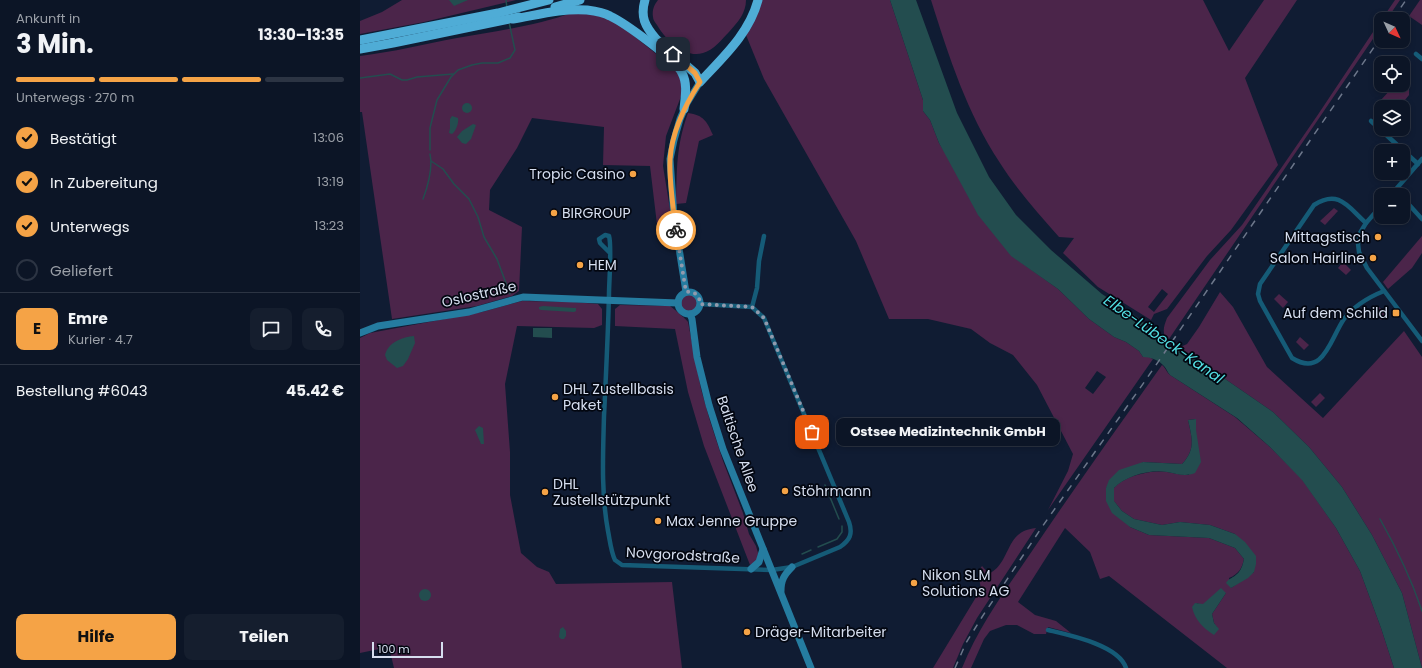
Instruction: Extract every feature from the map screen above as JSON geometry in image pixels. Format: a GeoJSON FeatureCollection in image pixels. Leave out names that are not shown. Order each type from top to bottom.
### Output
{"type":"FeatureCollection","features":[{"type":"Feature","properties":{"kind":"highway"},"geometry":{"type":"LineString","coordinates":[[512,14],[549,0]]}},
{"type":"Feature","properties":{"kind":"highway"},"geometry":{"type":"LineString","coordinates":[[360,49],[393,43],[512,14],[580,0]]}},
{"type":"Feature","properties":{"kind":"highway"},"geometry":{"type":"LineString","coordinates":[[644,0],[642,9],[644,22],[651,33],[695,73],[700,82],[741,36],[752,18],[758,0]]}},
{"type":"Feature","properties":{"kind":"highway"},"geometry":{"type":"LineString","coordinates":[[512,14],[571,10],[597,12],[614,17],[674,62],[680,69],[685,80],[684,110]]}},
{"type":"Feature","properties":{"kind":"highway"},"geometry":{"type":"LineString","coordinates":[[360,40],[499,17]]}},
{"type":"Feature","properties":{"kind":"main road"},"geometry":{"type":"LineString","coordinates":[[686,292],[674,217],[670,159],[677,128],[684,110],[700,82]]}},
{"type":"Feature","properties":{"kind":"main road"},"geometry":{"type":"LineString","coordinates":[[686,292],[694,293],[698,296],[700,304],[696,312],[690,314],[681,311],[678,303],[681,295],[686,292]]}},
{"type":"Feature","properties":{"kind":"main road","name":"Oslostraße"},"geometry":{"type":"LineString","coordinates":[[360,333],[378,326],[469,312],[523,297],[678,303]]}},
{"type":"Feature","properties":{"kind":"main road","name":"Baltische Allee"},"geometry":{"type":"LineString","coordinates":[[690,314],[697,357],[723,449],[811,668]]}},
{"type":"Feature","properties":{"kind":"main road"},"geometry":{"type":"LineString","coordinates":[[751,570],[759,562],[763,549]]}},
{"type":"Feature","properties":{"kind":"main road"},"geometry":{"type":"LineString","coordinates":[[781,595],[781,582],[785,574],[792,567]]}},
{"type":"Feature","properties":{"kind":"street"},"geometry":{"type":"LineString","coordinates":[[1416,54],[1422,59]]}},
{"type":"Feature","properties":{"kind":"street"},"geometry":{"type":"LineString","coordinates":[[1371,121],[1418,164]]}},
{"type":"Feature","properties":{"kind":"street"},"geometry":{"type":"LineString","coordinates":[[1397,188],[1422,159]]}},
{"type":"Feature","properties":{"kind":"street"},"geometry":{"type":"LineString","coordinates":[[1366,223],[1341,201],[1330,198],[1314,205],[1260,284],[1258,294],[1260,301],[1292,358],[1299,362],[1308,364],[1318,361],[1326,353],[1344,320],[1352,310],[1364,301],[1384,291]]}},
{"type":"Feature","properties":{"kind":"street"},"geometry":{"type":"LineString","coordinates":[[1410,206],[1422,219]]}},
{"type":"Feature","properties":{"kind":"street"},"geometry":{"type":"LineString","coordinates":[[1374,214],[1366,223],[1360,234],[1358,244],[1359,252],[1366,267],[1422,341]]}},
{"type":"Feature","properties":{"kind":"street"},"geometry":{"type":"LineString","coordinates":[[700,304],[752,307],[757,288],[758,261],[764,236]]}},
{"type":"Feature","properties":{"kind":"street","name":"Novgorodstraße"},"geometry":{"type":"LineString","coordinates":[[610,253],[603,480],[606,522],[615,560],[622,565],[772,570],[792,567],[840,547],[850,537],[852,530],[767,324],[764,318],[752,307]]}},
{"type":"Feature","properties":{"kind":"street"},"geometry":{"type":"LineString","coordinates":[[1048,630],[1081,638],[1114,652],[1121,658],[1126,668]]}},
{"type":"Feature","properties":{"kind":"shaded area"},"geometry":{"type":"Polygon","coordinates":[[[402,0],[516,0],[424,22],[360,34],[360,21],[382,12],[402,0]]]}},
{"type":"Feature","properties":{"kind":"shaded area"},"geometry":{"type":"Polygon","coordinates":[[[449,0],[468,0],[454,6],[449,0]]]}},
{"type":"Feature","properties":{"kind":"shaded area"},"geometry":{"type":"Polygon","coordinates":[[[658,0],[746,0],[746,5],[738,21],[718,44],[707,52],[696,54],[689,53],[676,46],[665,36],[654,20],[654,8],[658,0]]]}},
{"type":"Feature","properties":{"kind":"shaded area"},"geometry":{"type":"Polygon","coordinates":[[[762,0],[890,0],[923,100],[923,111],[930,120],[939,143],[1012,256],[1058,289],[1089,319],[1114,337],[1126,342],[1139,351],[1143,357],[1153,359],[1048,510],[1068,471],[1073,454],[1037,385],[1013,355],[990,343],[971,329],[928,319],[889,319],[856,241],[764,79],[746,35],[762,0]],[[1097,371],[1085,388],[1093,394],[1106,377],[1097,371]]]}},
{"type":"Feature","properties":{"kind":"shaded area"},"geometry":{"type":"Polygon","coordinates":[[[890,0],[916,0],[957,113],[989,177],[1016,215],[1051,250],[1102,294],[1137,317],[1168,346],[1186,352],[1273,412],[1309,447],[1342,487],[1372,535],[1402,593],[1422,668],[1394,668],[1360,571],[1336,528],[1302,480],[1270,447],[1237,418],[1170,375],[1160,362],[1151,358],[1143,357],[1139,351],[1126,342],[1114,337],[1089,319],[1058,289],[1011,256],[978,215],[939,143],[930,120],[923,111],[923,100],[890,0]]]}},
{"type":"Feature","properties":{"kind":"shaded area"},"geometry":{"type":"Polygon","coordinates":[[[931,0],[1203,0],[1229,51],[1264,0],[1297,0],[1245,78],[1278,165],[1231,230],[1207,256],[1167,309],[1154,314],[1151,320],[1098,287],[1063,253],[1074,238],[1059,237],[1021,192],[988,144],[968,104],[960,84],[931,0]],[[1162,289],[1148,307],[1154,312],[1168,294],[1162,289]]]}},
{"type":"Feature","properties":{"kind":"shaded area"},"geometry":{"type":"Polygon","coordinates":[[[1395,0],[1400,0],[1392,12],[1387,12],[1395,0]]]}},
{"type":"Feature","properties":{"kind":"shaded area"},"geometry":{"type":"Polygon","coordinates":[[[1420,0],[1422,0],[1422,25],[1410,17],[1420,0]]]}},
{"type":"Feature","properties":{"kind":"shaded area"},"geometry":{"type":"Polygon","coordinates":[[[574,12],[601,16],[620,25],[679,72],[683,91],[666,136],[663,166],[674,234],[658,233],[650,166],[603,165],[604,127],[532,118],[517,148],[490,190],[489,210],[522,227],[519,291],[512,296],[477,306],[392,319],[362,112],[360,112],[360,56],[516,28],[546,21],[574,12]]]}},
{"type":"Feature","properties":{"kind":"shaded area"},"geometry":{"type":"Polygon","coordinates":[[[1374,30],[1374,37],[1169,339],[1166,339],[1164,328],[1167,318],[1210,260],[1242,225],[1374,30]]]}},
{"type":"Feature","properties":{"kind":"shaded area"},"geometry":{"type":"Polygon","coordinates":[[[1388,92],[1409,92],[1409,95],[1405,100],[1381,100],[1388,92]]]}},
{"type":"Feature","properties":{"kind":"shaded area"},"geometry":{"type":"Polygon","coordinates":[[[465,103],[469,103],[471,104],[471,112],[465,113],[462,110],[462,106],[465,103]]]}},
{"type":"Feature","properties":{"kind":"shaded area"},"geometry":{"type":"Polygon","coordinates":[[[688,113],[701,117],[709,126],[713,135],[699,141],[686,203],[676,204],[679,147],[688,113]]]}},
{"type":"Feature","properties":{"kind":"shaded area"},"geometry":{"type":"Polygon","coordinates":[[[452,116],[458,118],[458,124],[452,134],[449,133],[450,119],[452,116]]]}},
{"type":"Feature","properties":{"kind":"shaded area"},"geometry":{"type":"Polygon","coordinates":[[[473,124],[476,125],[471,139],[466,144],[462,143],[457,137],[462,131],[473,124]]]}},
{"type":"Feature","properties":{"kind":"shaded area"},"geometry":{"type":"Polygon","coordinates":[[[1334,208],[1338,211],[1325,225],[1320,221],[1334,208]]]}},
{"type":"Feature","properties":{"kind":"shaded area"},"geometry":{"type":"Polygon","coordinates":[[[1422,236],[1422,253],[1412,268],[1388,289],[1383,282],[1422,236]]]}},
{"type":"Feature","properties":{"kind":"shaded area"},"geometry":{"type":"Polygon","coordinates":[[[1343,262],[1351,270],[1346,275],[1338,268],[1343,262]]]}},
{"type":"Feature","properties":{"kind":"shaded area"},"geometry":{"type":"Polygon","coordinates":[[[1220,292],[1233,307],[1267,367],[1323,418],[1404,331],[1422,357],[1422,668],[1402,593],[1372,535],[1342,487],[1309,447],[1273,412],[1186,352],[1174,350],[1187,344],[1220,292]]]}},
{"type":"Feature","properties":{"kind":"shaded area"},"geometry":{"type":"Polygon","coordinates":[[[1279,294],[1288,302],[1283,308],[1274,299],[1279,294]]]}},
{"type":"Feature","properties":{"kind":"shaded area"},"geometry":{"type":"Polygon","coordinates":[[[689,295],[695,298],[698,304],[695,310],[689,313],[683,310],[680,304],[683,298],[689,295]]]}},
{"type":"Feature","properties":{"kind":"shaded area"},"geometry":{"type":"Polygon","coordinates":[[[522,301],[598,304],[602,309],[602,325],[594,328],[517,326],[505,384],[510,452],[510,495],[521,553],[537,567],[549,572],[556,584],[672,582],[682,668],[394,668],[389,647],[360,653],[360,338],[370,333],[482,312],[522,301]]]}},
{"type":"Feature","properties":{"kind":"shaded area"},"geometry":{"type":"Polygon","coordinates":[[[620,305],[670,306],[688,322],[701,389],[710,421],[749,534],[758,553],[757,561],[750,565],[704,446],[688,392],[675,329],[615,326],[615,309],[620,305]]]}},
{"type":"Feature","properties":{"kind":"shaded area"},"geometry":{"type":"Polygon","coordinates":[[[539,307],[576,308],[576,311],[539,309],[539,307]]]}},
{"type":"Feature","properties":{"kind":"shaded area"},"geometry":{"type":"Polygon","coordinates":[[[1379,307],[1387,314],[1381,320],[1373,313],[1379,307]]]}},
{"type":"Feature","properties":{"kind":"shaded area"},"geometry":{"type":"Polygon","coordinates":[[[533,328],[552,328],[552,338],[533,337],[533,328]]]}},
{"type":"Feature","properties":{"kind":"shaded area"},"geometry":{"type":"Polygon","coordinates":[[[414,336],[415,343],[408,359],[403,366],[397,368],[387,360],[385,355],[387,350],[396,341],[414,336]]]}},
{"type":"Feature","properties":{"kind":"shaded area"},"geometry":{"type":"Polygon","coordinates":[[[1300,337],[1309,345],[1304,350],[1296,342],[1300,337]]]}},
{"type":"Feature","properties":{"kind":"shaded area"},"geometry":{"type":"Polygon","coordinates":[[[1162,365],[1170,375],[1235,417],[1270,447],[1302,479],[1336,528],[1360,571],[1394,668],[1227,668],[1109,576],[1100,579],[1090,552],[1065,528],[1018,602],[1035,615],[1056,621],[1071,633],[1048,627],[1046,634],[1034,634],[1017,625],[1006,625],[990,631],[984,639],[971,668],[962,668],[984,623],[1002,595],[1162,365]],[[1196,419],[1188,420],[1192,443],[1189,453],[1182,464],[1143,462],[1106,488],[1114,501],[1114,488],[1131,477],[1153,472],[1189,475],[1196,430],[1196,419]],[[1114,501],[1130,527],[1149,535],[1209,538],[1235,548],[1244,559],[1240,570],[1229,578],[1231,588],[1254,572],[1235,534],[1210,525],[1180,522],[1162,525],[1134,519],[1122,511],[1114,501]],[[1226,593],[1203,605],[1196,603],[1218,629],[1214,623],[1212,614],[1226,593]]]}},
{"type":"Feature","properties":{"kind":"shaded area"},"geometry":{"type":"Polygon","coordinates":[[[1320,393],[1325,398],[1316,407],[1311,402],[1320,393]]]}},
{"type":"Feature","properties":{"kind":"shaded area"},"geometry":{"type":"Polygon","coordinates":[[[1196,419],[1196,430],[1201,462],[1195,473],[1185,475],[1160,471],[1139,474],[1125,480],[1114,488],[1114,501],[1122,511],[1134,519],[1162,525],[1180,522],[1210,525],[1235,534],[1245,542],[1256,556],[1256,564],[1254,572],[1248,578],[1231,588],[1226,583],[1240,571],[1244,559],[1235,548],[1209,538],[1149,535],[1130,527],[1112,513],[1106,501],[1106,488],[1109,480],[1119,470],[1143,462],[1182,464],[1189,453],[1192,443],[1188,420],[1196,419]]]}},
{"type":"Feature","properties":{"kind":"shaded area"},"geometry":{"type":"Polygon","coordinates":[[[479,426],[483,428],[484,444],[481,444],[475,430],[479,426]]]}},
{"type":"Feature","properties":{"kind":"shaded area"},"geometry":{"type":"Polygon","coordinates":[[[1036,528],[977,618],[963,644],[953,668],[933,668],[981,589],[978,572],[982,566],[989,574],[1002,562],[1013,541],[1018,535],[1026,530],[1036,528]]]}},
{"type":"Feature","properties":{"kind":"shaded area"},"geometry":{"type":"Polygon","coordinates":[[[1221,588],[1226,593],[1212,614],[1214,623],[1219,629],[1214,635],[1206,630],[1200,623],[1195,616],[1192,607],[1195,603],[1203,604],[1221,588]]]}},
{"type":"Feature","properties":{"kind":"shaded area"},"geometry":{"type":"Polygon","coordinates":[[[425,589],[429,591],[431,595],[429,599],[425,601],[421,599],[419,595],[421,591],[425,589]]]}},
{"type":"Feature","properties":{"kind":"shaded area"},"geometry":{"type":"Polygon","coordinates":[[[563,627],[566,631],[566,636],[564,639],[561,639],[559,637],[560,629],[563,627]]]}},
{"type":"Feature","properties":{"kind":"waterway"},"geometry":{"type":"LineString","coordinates":[[506,0],[507,8]]}},
{"type":"Feature","properties":{"kind":"waterway"},"geometry":{"type":"LineString","coordinates":[[430,150],[430,128],[437,100],[451,77],[458,70],[472,65],[482,63],[498,63],[510,58],[515,50],[509,22]]}},
{"type":"Feature","properties":{"kind":"waterway"},"geometry":{"type":"LineString","coordinates":[[360,78],[390,74],[402,80],[407,80],[417,77],[453,74]]}},
{"type":"Feature","properties":{"kind":"waterway"},"geometry":{"type":"LineString","coordinates":[[430,154],[431,161],[443,169],[454,184],[469,199],[478,217],[484,237],[497,259],[510,294]]}},
{"type":"Feature","properties":{"kind":"waterway"},"geometry":{"type":"LineString","coordinates":[[423,199],[429,180],[431,161]]}},
{"type":"Feature","properties":{"kind":"waterway"},"geometry":{"type":"LineString","coordinates":[[825,485],[839,519]]}},
{"type":"Feature","properties":{"kind":"waterway"},"geometry":{"type":"LineString","coordinates":[[1380,519],[1403,564],[1422,611]]}},
{"type":"Feature","properties":{"kind":"waterway"},"geometry":{"type":"LineString","coordinates":[[818,547],[837,539],[842,532],[842,526]]}},
{"type":"Feature","properties":{"kind":"waterway"},"geometry":{"type":"LineString","coordinates":[[802,554],[811,550]]}},
{"type":"Feature","properties":{"kind":"railway"},"geometry":{"type":"LineString","coordinates":[[1398,12],[1406,0]]}},
{"type":"Feature","properties":{"kind":"railway"},"geometry":{"type":"LineString","coordinates":[[955,668],[966,643],[982,617],[1042,527],[1145,381],[1374,47]]}},
{"type":"Feature","properties":{"kind":"way so far"},"geometry":{"type":"LineString","coordinates":[[676,230],[685,276],[686,292],[694,293],[698,296],[700,304],[752,307],[759,312],[764,318],[812,432]]}},
{"type":"Feature","properties":{"kind":"place","name":"Tropic Casino"},"geometry":{"type":"Point","coordinates":[633,174]}},
{"type":"Feature","properties":{"kind":"place","name":"BIRGROUP"},"geometry":{"type":"Point","coordinates":[554,213]}},
{"type":"Feature","properties":{"kind":"place","name":"Mittagstisch"},"geometry":{"type":"Point","coordinates":[1378,237]}},
{"type":"Feature","properties":{"kind":"place","name":"Salon Hairline"},"geometry":{"type":"Point","coordinates":[1373,258]}},
{"type":"Feature","properties":{"kind":"place","name":"HEM"},"geometry":{"type":"Point","coordinates":[580,265]}},
{"type":"Feature","properties":{"kind":"place","name":"Auf dem Schild"},"geometry":{"type":"Point","coordinates":[1396,313]}},
{"type":"Feature","properties":{"kind":"place","name":"DHL Zustellbasis Paket"},"geometry":{"type":"Point","coordinates":[555,397]}},
{"type":"Feature","properties":{"kind":"place","name":"Ostsee Medizintechnik GmbH"},"geometry":{"type":"Point","coordinates":[812,432]}},
{"type":"Feature","properties":{"kind":"place","name":"Stöhrmann"},"geometry":{"type":"Point","coordinates":[785,491]}},
{"type":"Feature","properties":{"kind":"place","name":"DHL Zustellstützpunkt"},"geometry":{"type":"Point","coordinates":[545,492]}},
{"type":"Feature","properties":{"kind":"place","name":"Max Jenne Gruppe"},"geometry":{"type":"Point","coordinates":[658,521]}},
{"type":"Feature","properties":{"kind":"place","name":"Nikon SLM Solutions AG"},"geometry":{"type":"Point","coordinates":[914,583]}},
{"type":"Feature","properties":{"kind":"place","name":"Dräger-Mitarbeiter"},"geometry":{"type":"Point","coordinates":[747,632]}},
{"type":"Feature","properties":{"kind":"route"},"geometry":{"type":"LineString","coordinates":[[673,54],[691,69],[700,80],[680,118],[670,159],[676,230]]}},
{"type":"Feature","properties":{"kind":"water label","name":"Elbe-Lübeck-Kanal"},"geometry":{"type":"Point","coordinates":[1164,339]}}]}
